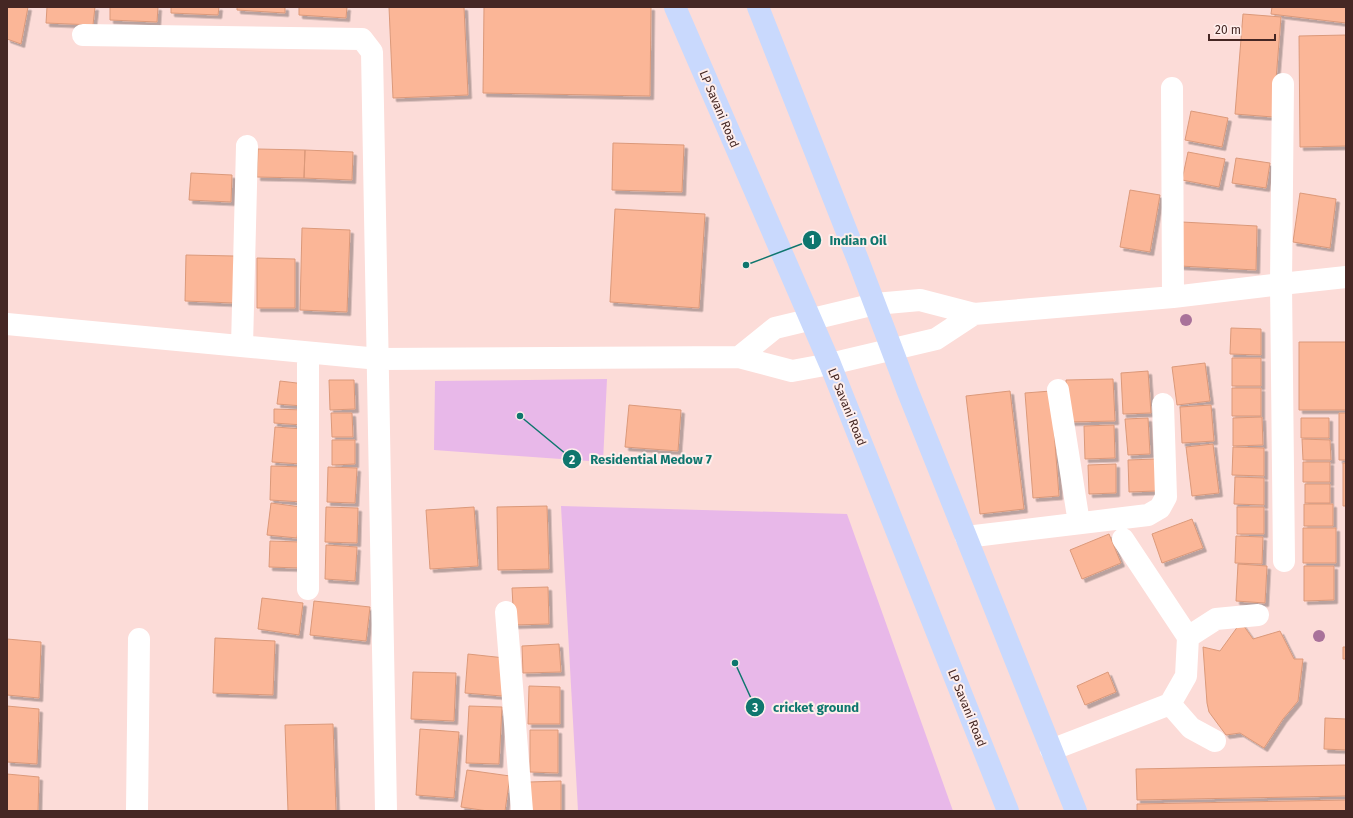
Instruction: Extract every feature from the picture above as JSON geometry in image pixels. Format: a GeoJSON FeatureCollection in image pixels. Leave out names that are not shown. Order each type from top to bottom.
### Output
{"type":"FeatureCollection","features":[{"type":"Feature","properties":{"kind":"main road","name":"LP Savani Road"},"geometry":{"type":"LineString","coordinates":[[675,7],[830,364],[1008,811]]}},
{"type":"Feature","properties":{"kind":"main road"},"geometry":{"type":"LineString","coordinates":[[758,7],[966,537],[1076,811]]}},
{"type":"Feature","properties":{"kind":"street"},"geometry":{"type":"LineString","coordinates":[[83,35],[362,39],[372,52],[379,359],[386,811]]}},
{"type":"Feature","properties":{"kind":"street"},"geometry":{"type":"LineString","coordinates":[[1283,84],[1281,284],[1284,561]]}},
{"type":"Feature","properties":{"kind":"street"},"geometry":{"type":"LineString","coordinates":[[1172,88],[1173,297]]}},
{"type":"Feature","properties":{"kind":"street"},"geometry":{"type":"LineString","coordinates":[[242,346],[246,146]]}},
{"type":"Feature","properties":{"kind":"street"},"geometry":{"type":"LineString","coordinates":[[739,357],[775,328],[875,304],[920,300],[974,314],[1173,297],[1346,277]]}},
{"type":"Feature","properties":{"kind":"street"},"geometry":{"type":"LineString","coordinates":[[7,324],[379,359],[739,357],[792,371],[830,364],[936,339],[974,314]]}},
{"type":"Feature","properties":{"kind":"street"},"geometry":{"type":"LineString","coordinates":[[308,353],[308,589]]}},
{"type":"Feature","properties":{"kind":"street"},"geometry":{"type":"LineString","coordinates":[[1058,390],[1079,523]]}},
{"type":"Feature","properties":{"kind":"street"},"geometry":{"type":"LineString","coordinates":[[966,537],[1148,515],[1160,508],[1166,497],[1163,404]]}},
{"type":"Feature","properties":{"kind":"street"},"geometry":{"type":"LineString","coordinates":[[1051,750],[1170,704],[1186,676],[1188,637],[1123,539]]}},
{"type":"Feature","properties":{"kind":"street"},"geometry":{"type":"LineString","coordinates":[[506,612],[522,811]]}},
{"type":"Feature","properties":{"kind":"street"},"geometry":{"type":"LineString","coordinates":[[1188,637],[1216,619],[1258,615]]}},
{"type":"Feature","properties":{"kind":"street"},"geometry":{"type":"LineString","coordinates":[[137,811],[139,639]]}},
{"type":"Feature","properties":{"kind":"street"},"geometry":{"type":"LineString","coordinates":[[1170,704],[1191,728],[1215,741]]}},
{"type":"Feature","properties":{"kind":"shaded area"},"geometry":{"type":"Polygon","coordinates":[[[607,379],[603,462],[434,450],[435,381],[607,379]]]}},
{"type":"Feature","properties":{"kind":"shaded area"},"geometry":{"type":"Polygon","coordinates":[[[561,506],[847,514],[953,811],[578,811],[561,506]]]}},
{"type":"Feature","properties":{"kind":"building"},"geometry":{"type":"Polygon","coordinates":[[[7,7],[28,7],[21,44],[7,39],[7,7]]]}},
{"type":"Feature","properties":{"kind":"building"},"geometry":{"type":"Polygon","coordinates":[[[47,7],[95,7],[93,25],[46,23],[47,7]]]}},
{"type":"Feature","properties":{"kind":"building"},"geometry":{"type":"Polygon","coordinates":[[[110,7],[158,7],[157,22],[110,20],[110,7]]]}},
{"type":"Feature","properties":{"kind":"building"},"geometry":{"type":"Polygon","coordinates":[[[171,7],[219,7],[218,15],[171,13],[171,7]]]}},
{"type":"Feature","properties":{"kind":"building"},"geometry":{"type":"Polygon","coordinates":[[[237,7],[285,7],[285,13],[237,10],[237,7]]]}},
{"type":"Feature","properties":{"kind":"building"},"geometry":{"type":"Polygon","coordinates":[[[299,7],[347,7],[346,18],[299,15],[299,7]]]}},
{"type":"Feature","properties":{"kind":"building"},"geometry":{"type":"Polygon","coordinates":[[[389,7],[464,7],[468,95],[393,98],[389,7]]]}},
{"type":"Feature","properties":{"kind":"building"},"geometry":{"type":"Polygon","coordinates":[[[484,7],[651,7],[650,96],[483,93],[484,7]]]}},
{"type":"Feature","properties":{"kind":"building"},"geometry":{"type":"Polygon","coordinates":[[[1272,7],[1346,7],[1346,23],[1271,14],[1272,7]]]}},
{"type":"Feature","properties":{"kind":"building"},"geometry":{"type":"Polygon","coordinates":[[[1243,14],[1281,17],[1273,117],[1235,114],[1243,14]]]}},
{"type":"Feature","properties":{"kind":"building"},"geometry":{"type":"Polygon","coordinates":[[[1346,35],[1346,146],[1300,147],[1299,36],[1346,35]]]}},
{"type":"Feature","properties":{"kind":"building"},"geometry":{"type":"Polygon","coordinates":[[[1191,111],[1228,118],[1222,147],[1185,140],[1191,111]]]}},
{"type":"Feature","properties":{"kind":"building"},"geometry":{"type":"Polygon","coordinates":[[[613,143],[684,145],[682,192],[612,190],[613,143]]]}},
{"type":"Feature","properties":{"kind":"building"},"geometry":{"type":"Polygon","coordinates":[[[258,149],[305,150],[304,178],[257,177],[258,149]]]}},
{"type":"Feature","properties":{"kind":"building"},"geometry":{"type":"Polygon","coordinates":[[[305,150],[353,152],[352,180],[304,178],[305,150]]]}},
{"type":"Feature","properties":{"kind":"building"},"geometry":{"type":"Polygon","coordinates":[[[1188,152],[1225,159],[1219,187],[1182,180],[1188,152]]]}},
{"type":"Feature","properties":{"kind":"building"},"geometry":{"type":"Polygon","coordinates":[[[1236,158],[1270,163],[1266,188],[1232,183],[1236,158]]]}},
{"type":"Feature","properties":{"kind":"building"},"geometry":{"type":"Polygon","coordinates":[[[191,173],[232,175],[231,202],[189,200],[191,173]]]}},
{"type":"Feature","properties":{"kind":"building"},"geometry":{"type":"Polygon","coordinates":[[[1130,190],[1160,195],[1150,252],[1120,247],[1130,190]]]}},
{"type":"Feature","properties":{"kind":"building"},"geometry":{"type":"Polygon","coordinates":[[[1300,193],[1336,199],[1330,248],[1293,242],[1300,193]]]}},
{"type":"Feature","properties":{"kind":"building"},"geometry":{"type":"Polygon","coordinates":[[[615,209],[705,214],[699,308],[610,302],[615,209]]]}},
{"type":"Feature","properties":{"kind":"building"},"geometry":{"type":"Polygon","coordinates":[[[1182,222],[1257,226],[1256,270],[1180,266],[1182,222]]]}},
{"type":"Feature","properties":{"kind":"building"},"geometry":{"type":"Polygon","coordinates":[[[302,228],[350,230],[347,312],[300,310],[302,228]]]}},
{"type":"Feature","properties":{"kind":"building"},"geometry":{"type":"Polygon","coordinates":[[[186,255],[234,256],[233,303],[185,301],[186,255]]]}},
{"type":"Feature","properties":{"kind":"building"},"geometry":{"type":"Polygon","coordinates":[[[257,258],[295,259],[295,308],[257,308],[257,258]]]}},
{"type":"Feature","properties":{"kind":"building"},"geometry":{"type":"Polygon","coordinates":[[[1231,328],[1261,329],[1261,355],[1230,354],[1231,328]]]}},
{"type":"Feature","properties":{"kind":"building"},"geometry":{"type":"Polygon","coordinates":[[[1299,342],[1346,342],[1346,410],[1299,410],[1299,342]]]}},
{"type":"Feature","properties":{"kind":"building"},"geometry":{"type":"Polygon","coordinates":[[[1232,358],[1261,358],[1261,386],[1232,386],[1232,358]]]}},
{"type":"Feature","properties":{"kind":"building"},"geometry":{"type":"Polygon","coordinates":[[[1205,363],[1210,401],[1177,405],[1172,367],[1205,363]]]}},
{"type":"Feature","properties":{"kind":"building"},"geometry":{"type":"Polygon","coordinates":[[[1148,371],[1151,413],[1123,414],[1121,373],[1148,371]]]}},
{"type":"Feature","properties":{"kind":"building"},"geometry":{"type":"Polygon","coordinates":[[[1113,379],[1115,421],[1068,422],[1066,380],[1113,379]]]}},
{"type":"Feature","properties":{"kind":"building"},"geometry":{"type":"Polygon","coordinates":[[[329,380],[354,380],[355,409],[330,410],[329,380]]]}},
{"type":"Feature","properties":{"kind":"building"},"geometry":{"type":"Polygon","coordinates":[[[280,381],[305,384],[303,406],[277,404],[280,381]]]}},
{"type":"Feature","properties":{"kind":"building"},"geometry":{"type":"Polygon","coordinates":[[[1232,388],[1261,388],[1261,416],[1232,416],[1232,388]]]}},
{"type":"Feature","properties":{"kind":"building"},"geometry":{"type":"Polygon","coordinates":[[[1010,391],[1024,509],[980,514],[966,396],[1010,391]]]}},
{"type":"Feature","properties":{"kind":"building"},"geometry":{"type":"Polygon","coordinates":[[[1051,391],[1059,496],[1033,498],[1025,393],[1051,391]]]}},
{"type":"Feature","properties":{"kind":"building"},"geometry":{"type":"Polygon","coordinates":[[[629,405],[681,410],[678,451],[625,447],[629,405]]]}},
{"type":"Feature","properties":{"kind":"building"},"geometry":{"type":"Polygon","coordinates":[[[1211,405],[1214,441],[1182,443],[1180,407],[1211,405]]]}},
{"type":"Feature","properties":{"kind":"building"},"geometry":{"type":"Polygon","coordinates":[[[274,409],[304,410],[303,425],[274,423],[274,409]]]}},
{"type":"Feature","properties":{"kind":"building"},"geometry":{"type":"Polygon","coordinates":[[[331,413],[352,413],[353,437],[332,437],[331,413]]]}},
{"type":"Feature","properties":{"kind":"building"},"geometry":{"type":"Polygon","coordinates":[[[1339,413],[1346,413],[1346,460],[1339,460],[1339,413]]]}},
{"type":"Feature","properties":{"kind":"building"},"geometry":{"type":"Polygon","coordinates":[[[1262,417],[1263,445],[1233,446],[1233,418],[1262,417]]]}},
{"type":"Feature","properties":{"kind":"building"},"geometry":{"type":"Polygon","coordinates":[[[1148,418],[1150,454],[1128,455],[1125,419],[1148,418]]]}},
{"type":"Feature","properties":{"kind":"building"},"geometry":{"type":"Polygon","coordinates":[[[1301,418],[1329,418],[1329,438],[1301,438],[1301,418]]]}},
{"type":"Feature","properties":{"kind":"building"},"geometry":{"type":"Polygon","coordinates":[[[1114,425],[1115,458],[1085,459],[1084,426],[1114,425]]]}},
{"type":"Feature","properties":{"kind":"building"},"geometry":{"type":"Polygon","coordinates":[[[275,427],[303,429],[301,464],[272,462],[275,427]]]}},
{"type":"Feature","properties":{"kind":"building"},"geometry":{"type":"Polygon","coordinates":[[[1302,439],[1330,440],[1331,460],[1303,460],[1302,439]]]}},
{"type":"Feature","properties":{"kind":"building"},"geometry":{"type":"Polygon","coordinates":[[[332,440],[355,440],[355,464],[332,465],[332,440]]]}},
{"type":"Feature","properties":{"kind":"building"},"geometry":{"type":"Polygon","coordinates":[[[1213,444],[1219,493],[1192,496],[1186,447],[1213,444]]]}},
{"type":"Feature","properties":{"kind":"building"},"geometry":{"type":"Polygon","coordinates":[[[1233,447],[1264,448],[1264,476],[1232,475],[1233,447]]]}},
{"type":"Feature","properties":{"kind":"building"},"geometry":{"type":"Polygon","coordinates":[[[1155,459],[1156,491],[1129,492],[1128,460],[1155,459]]]}},
{"type":"Feature","properties":{"kind":"building"},"geometry":{"type":"Polygon","coordinates":[[[1303,462],[1330,462],[1330,482],[1303,482],[1303,462]]]}},
{"type":"Feature","properties":{"kind":"building"},"geometry":{"type":"Polygon","coordinates":[[[1343,463],[1346,463],[1346,506],[1343,506],[1343,463]]]}},
{"type":"Feature","properties":{"kind":"building"},"geometry":{"type":"Polygon","coordinates":[[[1116,464],[1116,493],[1089,494],[1088,465],[1116,464]]]}},
{"type":"Feature","properties":{"kind":"building"},"geometry":{"type":"Polygon","coordinates":[[[271,466],[304,467],[303,502],[270,500],[271,466]]]}},
{"type":"Feature","properties":{"kind":"building"},"geometry":{"type":"Polygon","coordinates":[[[328,467],[357,468],[355,503],[327,502],[328,467]]]}},
{"type":"Feature","properties":{"kind":"building"},"geometry":{"type":"Polygon","coordinates":[[[1235,477],[1264,478],[1264,505],[1234,504],[1235,477]]]}},
{"type":"Feature","properties":{"kind":"building"},"geometry":{"type":"Polygon","coordinates":[[[1305,484],[1330,484],[1330,503],[1305,503],[1305,484]]]}},
{"type":"Feature","properties":{"kind":"building"},"geometry":{"type":"Polygon","coordinates":[[[271,503],[301,507],[297,538],[267,535],[271,503]]]}},
{"type":"Feature","properties":{"kind":"building"},"geometry":{"type":"Polygon","coordinates":[[[1304,504],[1333,504],[1333,526],[1304,526],[1304,504]]]}},
{"type":"Feature","properties":{"kind":"building"},"geometry":{"type":"Polygon","coordinates":[[[547,506],[549,569],[498,570],[497,507],[547,506]]]}},
{"type":"Feature","properties":{"kind":"building"},"geometry":{"type":"Polygon","coordinates":[[[326,507],[358,508],[357,543],[325,542],[326,507]]]}},
{"type":"Feature","properties":{"kind":"building"},"geometry":{"type":"Polygon","coordinates":[[[474,507],[478,566],[430,569],[426,510],[474,507]]]}},
{"type":"Feature","properties":{"kind":"building"},"geometry":{"type":"Polygon","coordinates":[[[1237,507],[1264,507],[1264,534],[1237,534],[1237,507]]]}},
{"type":"Feature","properties":{"kind":"building"},"geometry":{"type":"Polygon","coordinates":[[[1192,519],[1203,548],[1162,563],[1152,534],[1192,519]]]}},
{"type":"Feature","properties":{"kind":"building"},"geometry":{"type":"Polygon","coordinates":[[[1303,528],[1336,528],[1336,563],[1303,563],[1303,528]]]}},
{"type":"Feature","properties":{"kind":"building"},"geometry":{"type":"Polygon","coordinates":[[[1109,534],[1121,563],[1082,579],[1070,550],[1109,534]]]}},
{"type":"Feature","properties":{"kind":"building"},"geometry":{"type":"Polygon","coordinates":[[[1236,536],[1263,537],[1262,564],[1235,563],[1236,536]]]}},
{"type":"Feature","properties":{"kind":"building"},"geometry":{"type":"Polygon","coordinates":[[[270,541],[301,542],[300,568],[269,567],[270,541]]]}},
{"type":"Feature","properties":{"kind":"building"},"geometry":{"type":"Polygon","coordinates":[[[326,545],[357,547],[355,581],[325,579],[326,545]]]}},
{"type":"Feature","properties":{"kind":"building"},"geometry":{"type":"Polygon","coordinates":[[[1238,564],[1267,566],[1265,603],[1236,601],[1238,564]]]}},
{"type":"Feature","properties":{"kind":"building"},"geometry":{"type":"Polygon","coordinates":[[[1304,566],[1334,566],[1334,600],[1304,601],[1304,566]]]}},
{"type":"Feature","properties":{"kind":"building"},"geometry":{"type":"Polygon","coordinates":[[[548,587],[549,624],[514,625],[512,588],[548,587]]]}},
{"type":"Feature","properties":{"kind":"building"},"geometry":{"type":"Polygon","coordinates":[[[262,598],[303,603],[299,635],[258,629],[262,598]]]}},
{"type":"Feature","properties":{"kind":"building"},"geometry":{"type":"Polygon","coordinates":[[[314,601],[370,607],[366,641],[310,635],[314,601]]]}},
{"type":"Feature","properties":{"kind":"building"},"geometry":{"type":"Polygon","coordinates":[[[1241,622],[1253,639],[1280,631],[1294,659],[1303,659],[1298,701],[1283,719],[1264,748],[1240,733],[1226,735],[1209,712],[1207,703],[1203,647],[1220,651],[1241,622]]]}},
{"type":"Feature","properties":{"kind":"building"},"geometry":{"type":"Polygon","coordinates":[[[215,638],[275,641],[273,695],[213,693],[215,638]]]}},
{"type":"Feature","properties":{"kind":"building"},"geometry":{"type":"Polygon","coordinates":[[[7,639],[41,642],[39,698],[7,695],[7,639]]]}},
{"type":"Feature","properties":{"kind":"building"},"geometry":{"type":"Polygon","coordinates":[[[559,644],[561,672],[523,673],[522,646],[559,644]]]}},
{"type":"Feature","properties":{"kind":"building"},"geometry":{"type":"Polygon","coordinates":[[[1343,647],[1346,647],[1346,659],[1343,659],[1343,647]]]}},
{"type":"Feature","properties":{"kind":"building"},"geometry":{"type":"Polygon","coordinates":[[[468,654],[505,658],[502,696],[465,693],[468,654]]]}},
{"type":"Feature","properties":{"kind":"building"},"geometry":{"type":"Polygon","coordinates":[[[413,672],[456,673],[454,721],[411,719],[413,672]]]}},
{"type":"Feature","properties":{"kind":"building"},"geometry":{"type":"Polygon","coordinates":[[[1108,672],[1116,692],[1085,705],[1077,686],[1108,672]]]}},
{"type":"Feature","properties":{"kind":"building"},"geometry":{"type":"Polygon","coordinates":[[[529,686],[560,687],[560,724],[528,724],[529,686]]]}},
{"type":"Feature","properties":{"kind":"building"},"geometry":{"type":"Polygon","coordinates":[[[7,706],[39,709],[37,764],[7,762],[7,706]]]}},
{"type":"Feature","properties":{"kind":"building"},"geometry":{"type":"Polygon","coordinates":[[[469,706],[502,707],[499,764],[466,763],[469,706]]]}},
{"type":"Feature","properties":{"kind":"building"},"geometry":{"type":"Polygon","coordinates":[[[1325,718],[1346,719],[1346,750],[1324,749],[1325,718]]]}},
{"type":"Feature","properties":{"kind":"building"},"geometry":{"type":"Polygon","coordinates":[[[333,724],[336,811],[288,811],[285,725],[333,724]]]}},
{"type":"Feature","properties":{"kind":"building"},"geometry":{"type":"Polygon","coordinates":[[[420,729],[459,732],[454,798],[416,795],[420,729]]]}},
{"type":"Feature","properties":{"kind":"building"},"geometry":{"type":"Polygon","coordinates":[[[530,730],[558,730],[558,773],[530,772],[530,730]]]}},
{"type":"Feature","properties":{"kind":"building"},"geometry":{"type":"Polygon","coordinates":[[[1346,765],[1346,796],[1137,800],[1136,769],[1346,765]]]}},
{"type":"Feature","properties":{"kind":"building"},"geometry":{"type":"Polygon","coordinates":[[[467,770],[510,776],[505,811],[488,811],[461,807],[467,770]]]}},
{"type":"Feature","properties":{"kind":"building"},"geometry":{"type":"Polygon","coordinates":[[[7,774],[39,777],[38,811],[7,811],[7,774]]]}},
{"type":"Feature","properties":{"kind":"building"},"geometry":{"type":"Polygon","coordinates":[[[561,781],[561,811],[529,811],[529,782],[561,781]]]}},
{"type":"Feature","properties":{"kind":"building"},"geometry":{"type":"Polygon","coordinates":[[[1346,800],[1346,811],[1137,811],[1137,804],[1346,800]]]}},
{"type":"Feature","properties":{"kind":"place","name":"Indian Oil"},"geometry":{"type":"Point","coordinates":[746,265]}},
{"type":"Feature","properties":{"kind":"place","name":"Residential Medow 7"},"geometry":{"type":"Point","coordinates":[520,416]}},
{"type":"Feature","properties":{"kind":"place","name":"cricket ground"},"geometry":{"type":"Point","coordinates":[735,663]}}]}
